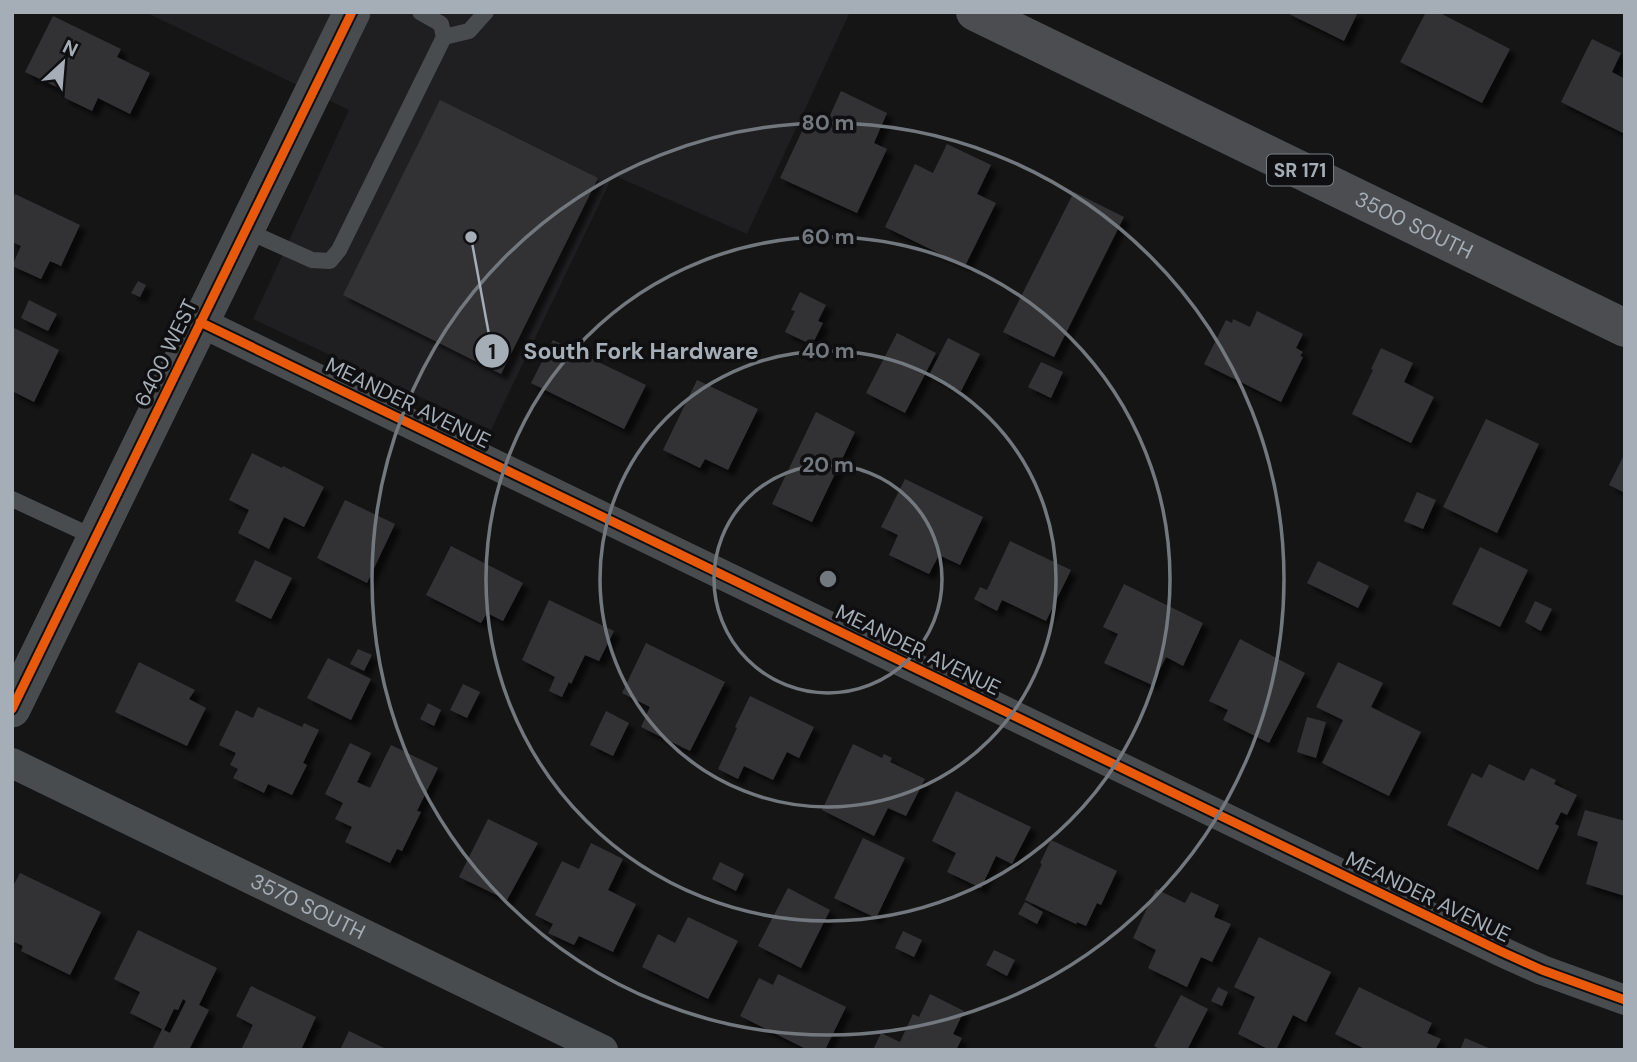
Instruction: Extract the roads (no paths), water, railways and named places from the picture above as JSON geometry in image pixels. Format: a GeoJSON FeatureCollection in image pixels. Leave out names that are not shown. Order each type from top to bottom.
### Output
{"type":"FeatureCollection","features":[{"type":"Feature","properties":{"kind":"main road","name":"3500 SOUTH"},"geometry":{"type":"LineString","coordinates":[[975,12],[1625,328]]}},
{"type":"Feature","properties":{"kind":"street","name":"6400 WEST"},"geometry":{"type":"LineString","coordinates":[[12,709],[352,12]]}},
{"type":"Feature","properties":{"kind":"street","name":"MEANDER AVENUE"},"geometry":{"type":"LineString","coordinates":[[200,322],[1487,945],[1542,970],[1625,1000]]}},
{"type":"Feature","properties":{"kind":"street","name":"3570 SOUTH"},"geometry":{"type":"LineString","coordinates":[[12,763],[603,1050]]}},
{"type":"Feature","properties":{"kind":"lane"},"geometry":{"type":"LineString","coordinates":[[245,230],[312,260],[330,261],[339,250],[444,37],[441,24],[420,12]]}},
{"type":"Feature","properties":{"kind":"lane"},"geometry":{"type":"LineString","coordinates":[[444,37],[469,31],[486,12]]}},
{"type":"Feature","properties":{"kind":"lane"},"geometry":{"type":"LineString","coordinates":[[12,499],[96,538]]}},
{"type":"Feature","properties":{"kind":"place","name":"South Fork Hardware"},"geometry":{"type":"Point","coordinates":[471,237]}}]}
